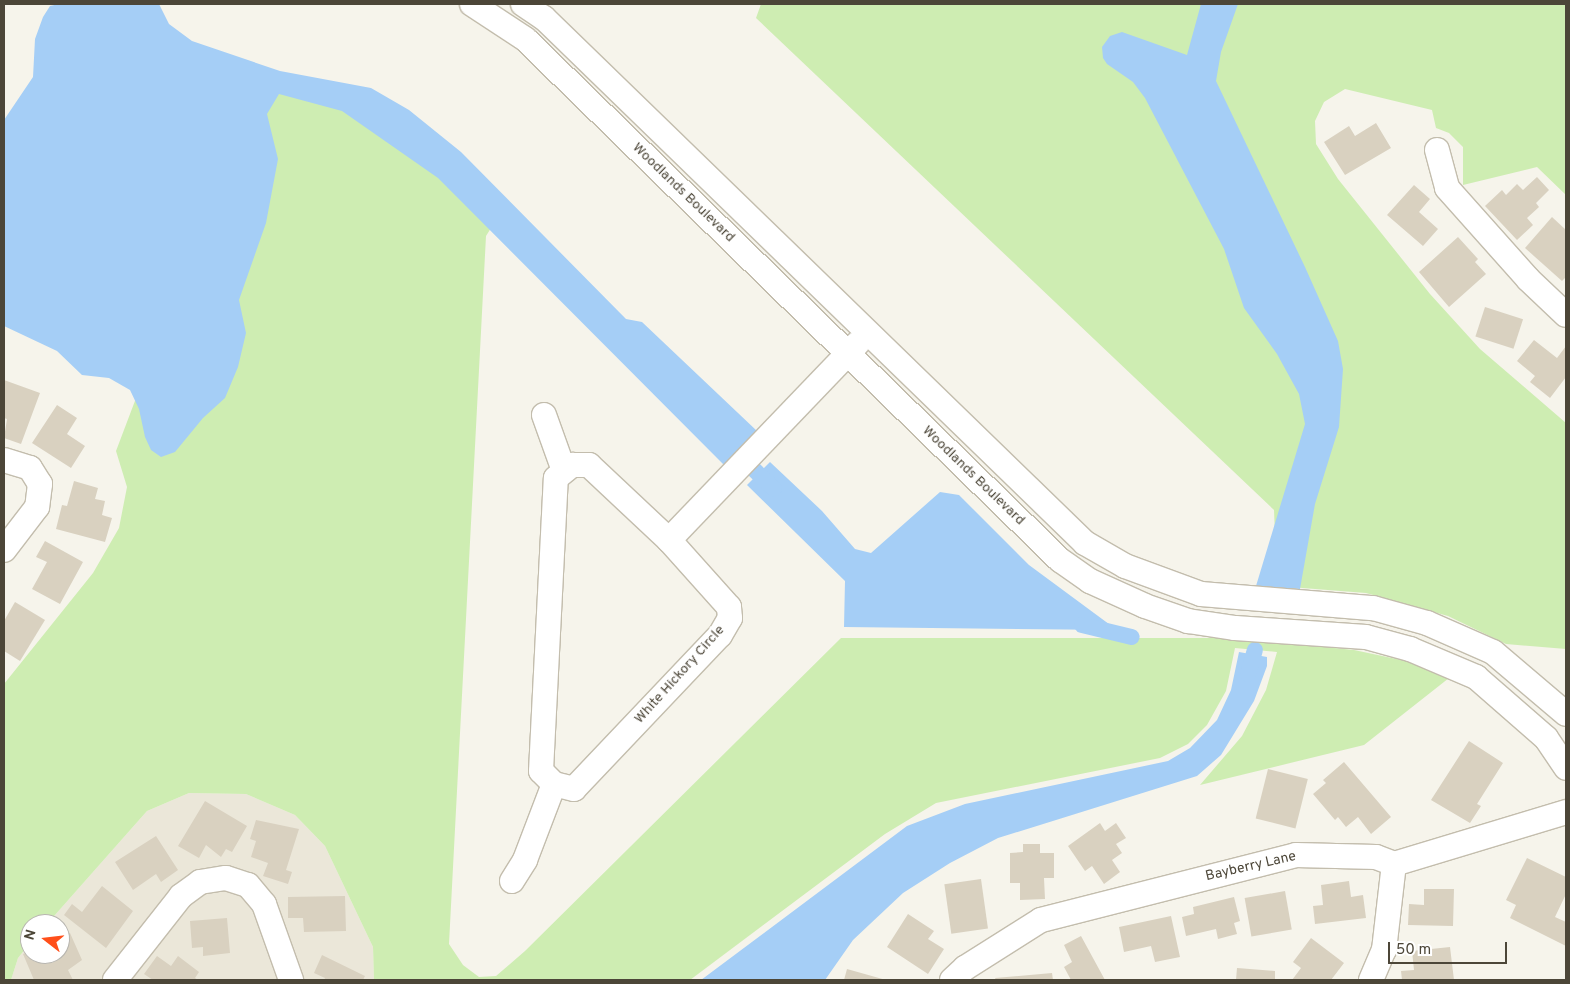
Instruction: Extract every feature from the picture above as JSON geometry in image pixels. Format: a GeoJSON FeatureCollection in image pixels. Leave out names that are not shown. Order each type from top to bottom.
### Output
{"type":"FeatureCollection","features":[{"type":"Feature","properties":{"kind":"street","name":"Woodlands Boulevard"},"geometry":{"type":"LineString","coordinates":[[472,4],[525,39],[1060,560],[1090,581],[1145,606],[1188,621],[1235,628],[1366,637],[1410,649],[1476,677],[1546,738],[1566,768]]}},
{"type":"Feature","properties":{"kind":"street","name":"Woodlands Boulevard"},"geometry":{"type":"LineString","coordinates":[[523,4],[550,11],[868,332],[1085,543],[1125,566],[1202,594],[1372,608],[1427,622],[1492,652],[1566,714]]}},
{"type":"Feature","properties":{"kind":"street"},"geometry":{"type":"LineString","coordinates":[[525,39],[550,11]]}},
{"type":"Feature","properties":{"kind":"street"},"geometry":{"type":"LineString","coordinates":[[1437,150],[1447,188],[1528,279],[1566,315]]}},
{"type":"Feature","properties":{"kind":"street"},"geometry":{"type":"LineString","coordinates":[[669,540],[868,332]]}},
{"type":"Feature","properties":{"kind":"street"},"geometry":{"type":"LineString","coordinates":[[512,881],[525,860],[554,784],[541,771],[556,478],[564,471],[544,415]]}},
{"type":"Feature","properties":{"kind":"street"},"geometry":{"type":"LineString","coordinates":[[4,460],[30,468],[40,484],[37,507],[4,550]]}},
{"type":"Feature","properties":{"kind":"street","name":"White Hickory Circle"},"geometry":{"type":"LineString","coordinates":[[554,784],[574,789],[720,635],[730,618],[729,607],[669,540],[589,465],[572,465],[564,471]]}},
{"type":"Feature","properties":{"kind":"street"},"geometry":{"type":"LineString","coordinates":[[1371,980],[1384,950],[1394,864],[1566,812]]}},
{"type":"Feature","properties":{"kind":"street","name":"Bayberry Lane"},"geometry":{"type":"LineString","coordinates":[[952,980],[965,968],[1041,920],[1296,854],[1376,857],[1394,864]]}},
{"type":"Feature","properties":{"kind":"street"},"geometry":{"type":"LineString","coordinates":[[115,980],[182,896],[200,882],[226,878],[248,885],[264,904],[291,980]]}},
{"type":"Feature","properties":{"kind":"shaded area"},"geometry":{"type":"Polygon","coordinates":[[[189,793],[246,794],[295,815],[325,846],[373,947],[374,980],[11,980],[20,956],[20,964],[70,964],[70,914],[56,914],[147,811],[189,793]]]}},
{"type":"Feature","properties":{"kind":"green space"},"geometry":{"type":"Polygon","coordinates":[[[761,4],[1566,4],[1566,195],[1537,167],[1463,185],[1463,147],[1449,133],[1436,128],[1432,110],[1345,89],[1324,102],[1315,121],[1316,144],[1338,179],[1430,294],[1480,349],[1566,423],[1566,649],[1506,644],[1448,616],[1366,593],[1277,586],[1274,510],[756,18],[761,4]]]}},
{"type":"Feature","properties":{"kind":"green space"},"geometry":{"type":"Polygon","coordinates":[[[255,84],[336,92],[496,220],[486,236],[449,944],[463,965],[479,977],[496,976],[525,951],[841,638],[1235,638],[1354,650],[1406,661],[1449,678],[1364,745],[1200,785],[1242,736],[1266,690],[1277,652],[1235,648],[1226,691],[1207,725],[1188,744],[1160,758],[936,803],[885,834],[690,980],[374,980],[373,947],[325,846],[295,815],[246,794],[189,793],[147,811],[56,914],[20,914],[20,956],[11,980],[4,980],[4,684],[93,573],[119,528],[127,487],[116,451],[255,84]]]}},
{"type":"Feature","properties":{"kind":"water"},"geometry":{"type":"Polygon","coordinates":[[[59,4],[159,4],[169,24],[192,41],[280,71],[371,88],[409,110],[461,152],[626,319],[642,322],[757,431],[725,466],[438,178],[342,111],[279,94],[267,114],[278,159],[266,223],[239,300],[246,333],[238,367],[225,398],[203,418],[175,452],[161,457],[151,450],[145,437],[139,409],[130,390],[109,378],[82,375],[57,351],[4,326],[4,120],[33,77],[35,39],[43,17],[50,6],[59,4]]]}},
{"type":"Feature","properties":{"kind":"water"},"geometry":{"type":"Polygon","coordinates":[[[1201,4],[1238,4],[1221,52],[1216,81],[1305,267],[1338,341],[1343,369],[1339,427],[1315,504],[1300,589],[1256,586],[1305,424],[1299,394],[1277,354],[1244,308],[1224,249],[1145,98],[1133,82],[1107,64],[1103,58],[1102,47],[1110,36],[1122,32],[1187,55],[1201,4]]]}},
{"type":"Feature","properties":{"kind":"water"},"geometry":{"type":"Polygon","coordinates":[[[770,462],[822,511],[855,549],[871,553],[940,492],[959,495],[1029,565],[1117,630],[844,627],[845,581],[747,485],[770,462]]]}},
{"type":"Feature","properties":{"kind":"water"},"geometry":{"type":"Polygon","coordinates":[[[1239,652],[1267,657],[1267,666],[1254,701],[1221,755],[1197,776],[998,838],[950,863],[903,893],[853,940],[825,980],[701,980],[907,826],[965,804],[1168,761],[1190,748],[1217,720],[1231,690],[1239,652]]]}},
{"type":"Feature","properties":{"kind":"building"},"geometry":{"type":"Polygon","coordinates":[[[1376,123],[1391,148],[1345,175],[1324,142],[1349,126],[1355,136],[1376,123]]]}},
{"type":"Feature","properties":{"kind":"building"},"geometry":{"type":"Polygon","coordinates":[[[1537,177],[1549,190],[1536,203],[1539,207],[1527,218],[1533,225],[1517,240],[1485,206],[1502,190],[1506,195],[1517,184],[1523,190],[1537,177]]]}},
{"type":"Feature","properties":{"kind":"building"},"geometry":{"type":"Polygon","coordinates":[[[1414,185],[1430,199],[1419,212],[1438,229],[1423,246],[1387,215],[1414,185]]]}},
{"type":"Feature","properties":{"kind":"building"},"geometry":{"type":"Polygon","coordinates":[[[1552,217],[1566,230],[1566,277],[1562,281],[1525,248],[1552,217]]]}},
{"type":"Feature","properties":{"kind":"building"},"geometry":{"type":"Polygon","coordinates":[[[1458,237],[1478,259],[1475,262],[1486,274],[1449,307],[1419,272],[1458,237]]]}},
{"type":"Feature","properties":{"kind":"building"},"geometry":{"type":"Polygon","coordinates":[[[1485,307],[1523,319],[1513,349],[1475,336],[1485,307]]]}},
{"type":"Feature","properties":{"kind":"building"},"geometry":{"type":"Polygon","coordinates":[[[1534,340],[1557,358],[1566,346],[1566,377],[1550,398],[1530,382],[1535,376],[1517,361],[1534,340]]]}},
{"type":"Feature","properties":{"kind":"building"},"geometry":{"type":"Polygon","coordinates":[[[4,380],[40,393],[21,444],[4,438],[7,419],[4,418],[4,380]]]}},
{"type":"Feature","properties":{"kind":"building"},"geometry":{"type":"Polygon","coordinates":[[[57,405],[77,418],[67,434],[85,446],[71,468],[32,443],[57,405]]]}},
{"type":"Feature","properties":{"kind":"building"},"geometry":{"type":"Polygon","coordinates":[[[74,481],[98,488],[95,499],[105,501],[102,515],[112,518],[105,542],[56,529],[62,505],[67,506],[74,481]]]}},
{"type":"Feature","properties":{"kind":"building"},"geometry":{"type":"Polygon","coordinates":[[[45,541],[83,562],[60,604],[32,589],[47,562],[36,557],[45,541]]]}},
{"type":"Feature","properties":{"kind":"building"},"geometry":{"type":"Polygon","coordinates":[[[15,602],[45,620],[20,661],[4,651],[4,621],[15,602]]]}},
{"type":"Feature","properties":{"kind":"building"},"geometry":{"type":"Polygon","coordinates":[[[1469,741],[1503,763],[1477,804],[1481,806],[1470,823],[1431,800],[1469,741]]]}},
{"type":"Feature","properties":{"kind":"building"},"geometry":{"type":"Polygon","coordinates":[[[1344,762],[1391,817],[1371,834],[1358,817],[1346,827],[1338,817],[1335,820],[1313,794],[1326,783],[1323,780],[1344,762]]]}},
{"type":"Feature","properties":{"kind":"building"},"geometry":{"type":"Polygon","coordinates":[[[1268,769],[1308,779],[1295,828],[1256,818],[1268,769]]]}},
{"type":"Feature","properties":{"kind":"building"},"geometry":{"type":"Polygon","coordinates":[[[205,801],[247,826],[232,852],[226,849],[221,857],[206,845],[199,858],[178,846],[205,801]]]}},
{"type":"Feature","properties":{"kind":"building"},"geometry":{"type":"Polygon","coordinates":[[[256,820],[299,829],[286,870],[292,872],[288,884],[263,876],[268,863],[251,857],[256,841],[250,839],[256,820]]]}},
{"type":"Feature","properties":{"kind":"building"},"geometry":{"type":"Polygon","coordinates":[[[1100,823],[1105,831],[1116,823],[1126,838],[1116,844],[1122,853],[1112,860],[1120,872],[1104,884],[1092,866],[1085,871],[1068,846],[1100,823]]]}},
{"type":"Feature","properties":{"kind":"building"},"geometry":{"type":"Polygon","coordinates":[[[156,836],[178,870],[161,882],[156,874],[133,890],[115,862],[156,836]]]}},
{"type":"Feature","properties":{"kind":"building"},"geometry":{"type":"Polygon","coordinates":[[[1023,844],[1040,844],[1040,853],[1054,853],[1054,878],[1044,878],[1045,899],[1020,900],[1020,883],[1010,883],[1010,853],[1023,852],[1023,844]]]}},
{"type":"Feature","properties":{"kind":"building"},"geometry":{"type":"Polygon","coordinates":[[[1527,858],[1566,877],[1566,894],[1555,917],[1566,922],[1566,946],[1510,918],[1516,905],[1506,900],[1527,858]]]}},
{"type":"Feature","properties":{"kind":"building"},"geometry":{"type":"Polygon","coordinates":[[[981,879],[988,929],[951,934],[944,884],[981,879]]]}},
{"type":"Feature","properties":{"kind":"building"},"geometry":{"type":"Polygon","coordinates":[[[1349,881],[1351,897],[1363,895],[1366,918],[1315,924],[1313,906],[1323,905],[1321,885],[1349,881]]]}},
{"type":"Feature","properties":{"kind":"building"},"geometry":{"type":"Polygon","coordinates":[[[102,886],[133,911],[106,948],[70,920],[70,914],[65,914],[72,904],[82,912],[102,886]]]}},
{"type":"Feature","properties":{"kind":"building"},"geometry":{"type":"Polygon","coordinates":[[[1424,889],[1454,889],[1453,926],[1408,925],[1409,904],[1424,905],[1424,889]]]}},
{"type":"Feature","properties":{"kind":"building"},"geometry":{"type":"Polygon","coordinates":[[[1285,891],[1292,929],[1251,937],[1245,898],[1285,891]]]}},
{"type":"Feature","properties":{"kind":"building"},"geometry":{"type":"Polygon","coordinates":[[[345,896],[346,931],[304,932],[303,918],[288,918],[288,897],[345,896]]]}},
{"type":"Feature","properties":{"kind":"building"},"geometry":{"type":"Polygon","coordinates":[[[1234,897],[1240,921],[1234,923],[1237,934],[1218,939],[1216,929],[1186,936],[1182,917],[1194,914],[1193,907],[1234,897]]]}},
{"type":"Feature","properties":{"kind":"building"},"geometry":{"type":"Polygon","coordinates":[[[908,914],[934,931],[928,939],[944,949],[928,974],[887,947],[908,914]]]}},
{"type":"Feature","properties":{"kind":"building"},"geometry":{"type":"Polygon","coordinates":[[[1171,916],[1180,957],[1155,962],[1151,946],[1124,952],[1119,927],[1171,916]]]}},
{"type":"Feature","properties":{"kind":"building"},"geometry":{"type":"Polygon","coordinates":[[[227,918],[230,953],[203,956],[203,947],[192,948],[190,921],[227,918]]]}},
{"type":"Feature","properties":{"kind":"building"},"geometry":{"type":"Polygon","coordinates":[[[70,933],[82,960],[68,970],[73,980],[34,980],[27,964],[70,964],[70,933]]]}},
{"type":"Feature","properties":{"kind":"building"},"geometry":{"type":"Polygon","coordinates":[[[1081,936],[1105,980],[1071,980],[1064,967],[1072,962],[1064,945],[1081,936]]]}},
{"type":"Feature","properties":{"kind":"building"},"geometry":{"type":"Polygon","coordinates":[[[1311,938],[1344,963],[1331,980],[1292,980],[1301,968],[1293,962],[1311,938]]]}},
{"type":"Feature","properties":{"kind":"building"},"geometry":{"type":"Polygon","coordinates":[[[1450,947],[1454,980],[1402,980],[1401,971],[1414,970],[1412,951],[1450,947]]]}},
{"type":"Feature","properties":{"kind":"building"},"geometry":{"type":"Polygon","coordinates":[[[322,955],[365,976],[363,980],[324,980],[325,978],[314,973],[322,955]]]}},
{"type":"Feature","properties":{"kind":"building"},"geometry":{"type":"Polygon","coordinates":[[[157,956],[171,966],[178,956],[199,972],[195,978],[198,980],[153,980],[144,974],[157,956]]]}},
{"type":"Feature","properties":{"kind":"building"},"geometry":{"type":"Polygon","coordinates":[[[1237,968],[1275,971],[1275,980],[1236,980],[1237,968]]]}},
{"type":"Feature","properties":{"kind":"building"},"geometry":{"type":"Polygon","coordinates":[[[847,969],[886,980],[844,980],[847,969]]]}},
{"type":"Feature","properties":{"kind":"building"},"geometry":{"type":"Polygon","coordinates":[[[1052,973],[1053,980],[996,980],[995,978],[1052,973]]]}},
{"type":"Feature","properties":{"kind":"waterway"},"geometry":{"type":"LineString","coordinates":[[738,454],[774,489]]}},
{"type":"Feature","properties":{"kind":"waterway"},"geometry":{"type":"LineString","coordinates":[[1082,625],[1132,637]]}},
{"type":"Feature","properties":{"kind":"waterway"},"geometry":{"type":"LineString","coordinates":[[1248,674],[1255,650]]}}]}
